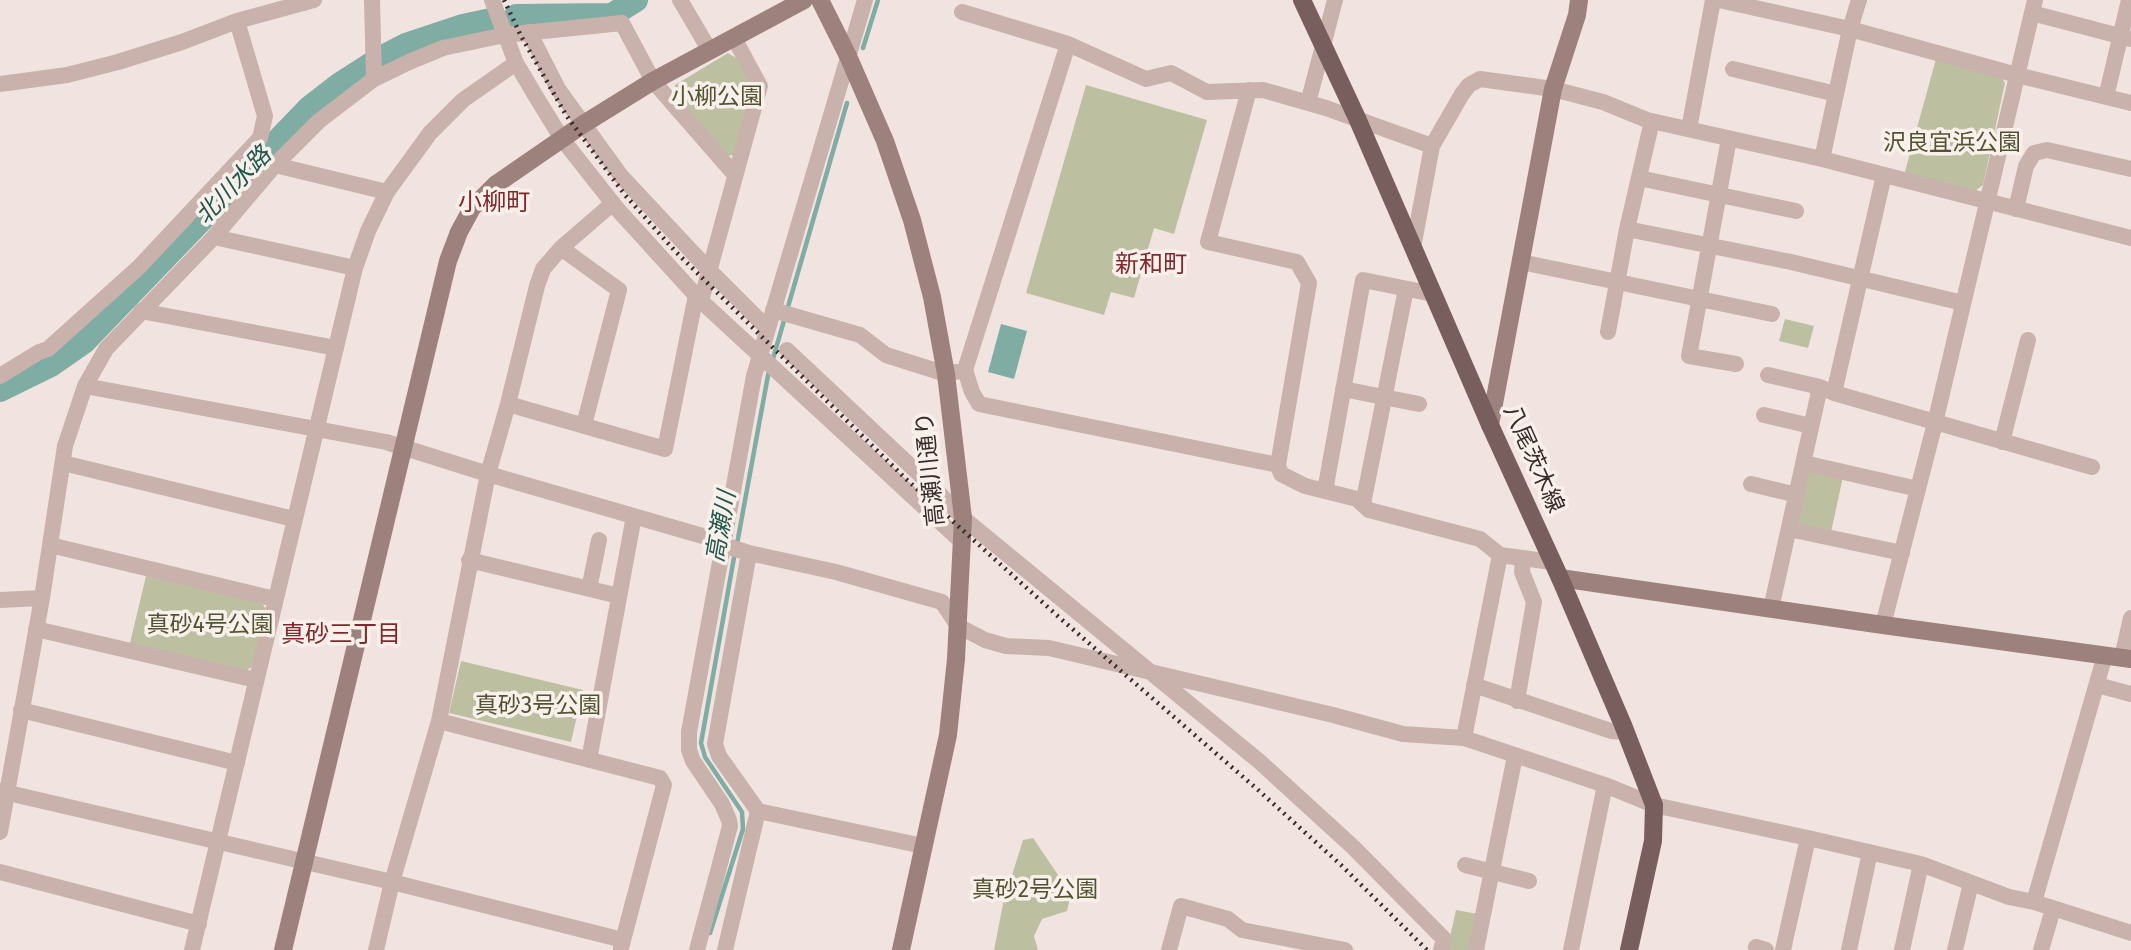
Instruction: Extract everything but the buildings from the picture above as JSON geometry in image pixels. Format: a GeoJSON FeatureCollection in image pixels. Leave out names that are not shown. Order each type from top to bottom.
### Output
{"type":"FeatureCollection","features":[{"type":"Feature","properties":{"kind":"main road","name":"八尾茨木線"},"geometry":{"type":"LineString","coordinates":[[1302,0],[1357,118],[1490,425],[1560,578],[1654,805],[1653,841],[1629,950]]}},
{"type":"Feature","properties":{"kind":"street"},"geometry":{"type":"LineString","coordinates":[[0,85],[67,75],[118,62],[237,21],[314,0]]}},
{"type":"Feature","properties":{"kind":"street"},"geometry":{"type":"LineString","coordinates":[[372,0],[374,69]]}},
{"type":"Feature","properties":{"kind":"street"},"geometry":{"type":"LineString","coordinates":[[492,0],[516,63],[562,139],[613,203],[698,298],[962,542]]}},
{"type":"Feature","properties":{"kind":"street"},"geometry":{"type":"LineString","coordinates":[[680,0],[710,51]]}},
{"type":"Feature","properties":{"kind":"street"},"geometry":{"type":"LineString","coordinates":[[283,950],[448,261],[472,208],[495,185],[582,125],[653,81],[804,0]]}},
{"type":"Feature","properties":{"kind":"street","name":"高瀬川通り"},"geometry":{"type":"LineString","coordinates":[[820,0],[885,141],[912,220],[932,298],[946,374],[963,518],[958,626],[948,735],[901,950]]}},
{"type":"Feature","properties":{"kind":"street"},"geometry":{"type":"LineString","coordinates":[[697,950],[729,833],[729,820],[724,803],[693,761],[688,738],[725,546],[745,421],[768,329],[865,0]]}},
{"type":"Feature","properties":{"kind":"street"},"geometry":{"type":"LineString","coordinates":[[1308,103],[1335,0]]}},
{"type":"Feature","properties":{"kind":"street"},"geometry":{"type":"LineString","coordinates":[[1490,425],[1553,89],[1577,15],[1579,0]]}},
{"type":"Feature","properties":{"kind":"street"},"geometry":{"type":"LineString","coordinates":[[1689,130],[1713,0]]}},
{"type":"Feature","properties":{"kind":"street"},"geometry":{"type":"LineString","coordinates":[[1719,0],[1850,29],[2131,103]]}},
{"type":"Feature","properties":{"kind":"street"},"geometry":{"type":"LineString","coordinates":[[1822,159],[1850,29],[1859,0]]}},
{"type":"Feature","properties":{"kind":"street"},"geometry":{"type":"LineString","coordinates":[[2106,97],[2126,38],[2129,0]]}},
{"type":"Feature","properties":{"kind":"street"},"geometry":{"type":"LineString","coordinates":[[1883,625],[1936,423],[2033,7],[2126,38]]}},
{"type":"Feature","properties":{"kind":"street"},"geometry":{"type":"LineString","coordinates":[[962,12],[1068,44],[1146,79],[1171,74],[1207,92],[1263,90],[1357,118],[1432,146]]}},
{"type":"Feature","properties":{"kind":"street"},"geometry":{"type":"LineString","coordinates":[[0,376],[48,349],[129,276],[260,138],[265,116],[237,21]]}},
{"type":"Feature","properties":{"kind":"street"},"geometry":{"type":"LineString","coordinates":[[0,832],[4,792],[42,598],[65,446],[85,386],[106,349],[215,237],[275,165],[374,69],[409,62],[443,48],[505,35],[622,23],[653,81],[735,175]]}},
{"type":"Feature","properties":{"kind":"street"},"geometry":{"type":"LineString","coordinates":[[529,32],[558,89],[621,176],[768,329]]}},
{"type":"Feature","properties":{"kind":"street"},"geometry":{"type":"LineString","coordinates":[[508,404],[665,449],[698,298],[709,270],[760,86],[734,38]]}},
{"type":"Feature","properties":{"kind":"street"},"geometry":{"type":"LineString","coordinates":[[1068,44],[965,370],[972,392],[979,404],[1278,465]]}},
{"type":"Feature","properties":{"kind":"street"},"geometry":{"type":"LineString","coordinates":[[192,950],[355,268],[368,231],[387,192],[439,125],[463,100],[516,63]]}},
{"type":"Feature","properties":{"kind":"street"},"geometry":{"type":"LineString","coordinates":[[1733,69],[1836,94]]}},
{"type":"Feature","properties":{"kind":"street"},"geometry":{"type":"LineString","coordinates":[[1413,248],[1432,146],[1462,94],[1469,85],[1480,79],[1553,89],[1603,102],[1652,121],[1822,159],[2131,238]]}},
{"type":"Feature","properties":{"kind":"street"},"geometry":{"type":"LineString","coordinates":[[1249,90],[1208,242],[1297,262],[1308,283],[1278,465],[1281,474],[1305,486],[1357,499],[1369,510],[1480,539],[1500,555],[1552,562]]}},
{"type":"Feature","properties":{"kind":"street"},"geometry":{"type":"LineString","coordinates":[[1608,332],[1652,121]]}},
{"type":"Feature","properties":{"kind":"street"},"geometry":{"type":"LineString","coordinates":[[1728,139],[1689,356],[1736,363]]}},
{"type":"Feature","properties":{"kind":"street"},"geometry":{"type":"LineString","coordinates":[[2016,209],[2026,166],[2034,153],[2047,150],[2131,169]]}},
{"type":"Feature","properties":{"kind":"street"},"geometry":{"type":"LineString","coordinates":[[275,165],[387,192]]}},
{"type":"Feature","properties":{"kind":"street"},"geometry":{"type":"LineString","coordinates":[[1771,609],[1811,426],[1827,390],[1859,279],[1884,175]]}},
{"type":"Feature","properties":{"kind":"street"},"geometry":{"type":"LineString","coordinates":[[1639,178],[1796,211]]}},
{"type":"Feature","properties":{"kind":"street"},"geometry":{"type":"LineString","coordinates":[[376,950],[392,882],[439,721],[488,474],[537,286],[543,269],[561,248],[613,203]]}},
{"type":"Feature","properties":{"kind":"street"},"geometry":{"type":"LineString","coordinates":[[1628,229],[1791,262],[1963,303]]}},
{"type":"Feature","properties":{"kind":"street"},"geometry":{"type":"LineString","coordinates":[[215,237],[355,268]]}},
{"type":"Feature","properties":{"kind":"street"},"geometry":{"type":"LineString","coordinates":[[561,248],[619,290],[584,425]]}},
{"type":"Feature","properties":{"kind":"street"},"geometry":{"type":"LineString","coordinates":[[1521,262],[1772,314]]}},
{"type":"Feature","properties":{"kind":"street"},"geometry":{"type":"LineString","coordinates":[[1325,491],[1363,280],[1433,294]]}},
{"type":"Feature","properties":{"kind":"street"},"geometry":{"type":"LineString","coordinates":[[1363,504],[1406,289]]}},
{"type":"Feature","properties":{"kind":"street"},"geometry":{"type":"LineString","coordinates":[[141,311],[336,348]]}},
{"type":"Feature","properties":{"kind":"street"},"geometry":{"type":"LineString","coordinates":[[775,311],[860,335],[886,355],[946,374],[965,370]]}},
{"type":"Feature","properties":{"kind":"street"},"geometry":{"type":"LineString","coordinates":[[2002,442],[2028,340]]}},
{"type":"Feature","properties":{"kind":"street"},"geometry":{"type":"LineString","coordinates":[[787,350],[933,486],[963,518],[1260,762],[1353,847],[1444,939],[1441,950]]}},
{"type":"Feature","properties":{"kind":"street"},"geometry":{"type":"LineString","coordinates":[[1768,374],[2092,467]]}},
{"type":"Feature","properties":{"kind":"street"},"geometry":{"type":"LineString","coordinates":[[85,386],[386,442],[713,538],[725,546],[836,572],[942,602],[958,626],[985,640],[1006,646],[1049,648],[1147,669],[1403,734],[1464,738],[1605,785],[1654,805],[1921,864],[2008,897],[2034,902],[2131,933]]}},
{"type":"Feature","properties":{"kind":"street"},"geometry":{"type":"LineString","coordinates":[[1343,389],[1419,404]]}},
{"type":"Feature","properties":{"kind":"street"},"geometry":{"type":"LineString","coordinates":[[1764,415],[1811,426]]}},
{"type":"Feature","properties":{"kind":"street"},"geometry":{"type":"LineString","coordinates":[[63,463],[294,519]]}},
{"type":"Feature","properties":{"kind":"street"},"geometry":{"type":"LineString","coordinates":[[1804,463],[1918,489]]}},
{"type":"Feature","properties":{"kind":"street"},"geometry":{"type":"LineString","coordinates":[[1752,484],[1797,495]]}},
{"type":"Feature","properties":{"kind":"street"},"geometry":{"type":"LineString","coordinates":[[589,760],[634,516]]}},
{"type":"Feature","properties":{"kind":"street"},"geometry":{"type":"LineString","coordinates":[[1789,529],[1902,553]]}},
{"type":"Feature","properties":{"kind":"street"},"geometry":{"type":"LineString","coordinates":[[589,589],[599,540]]}},
{"type":"Feature","properties":{"kind":"street"},"geometry":{"type":"LineString","coordinates":[[50,545],[275,599]]}},
{"type":"Feature","properties":{"kind":"street"},"geometry":{"type":"LineString","coordinates":[[747,552],[715,740],[717,752],[758,811],[923,846]]}},
{"type":"Feature","properties":{"kind":"street"},"geometry":{"type":"LineString","coordinates":[[1464,738],[1500,555]]}},
{"type":"Feature","properties":{"kind":"street"},"geometry":{"type":"LineString","coordinates":[[1517,701],[1534,602],[1522,572],[1523,558]]}},
{"type":"Feature","properties":{"kind":"street"},"geometry":{"type":"LineString","coordinates":[[469,560],[619,596]]}},
{"type":"Feature","properties":{"kind":"street"},"geometry":{"type":"LineString","coordinates":[[1560,578],[2119,657]]}},
{"type":"Feature","properties":{"kind":"street"},"geometry":{"type":"LineString","coordinates":[[0,600],[42,598]]}},
{"type":"Feature","properties":{"kind":"street"},"geometry":{"type":"LineString","coordinates":[[2034,902],[2097,685],[2119,657],[2131,618]]}},
{"type":"Feature","properties":{"kind":"street"},"geometry":{"type":"LineString","coordinates":[[36,629],[256,680]]}},
{"type":"Feature","properties":{"kind":"street"},"geometry":{"type":"LineString","coordinates":[[1474,685],[1611,732],[1626,732]]}},
{"type":"Feature","properties":{"kind":"street"},"geometry":{"type":"LineString","coordinates":[[2097,685],[2131,694]]}},
{"type":"Feature","properties":{"kind":"street"},"geometry":{"type":"LineString","coordinates":[[21,710],[237,763]]}},
{"type":"Feature","properties":{"kind":"street"},"geometry":{"type":"LineString","coordinates":[[4,792],[392,882],[622,945],[664,785],[660,778],[439,721]]}},
{"type":"Feature","properties":{"kind":"street"},"geometry":{"type":"LineString","coordinates":[[1476,950],[1515,756]]}},
{"type":"Feature","properties":{"kind":"street"},"geometry":{"type":"LineString","coordinates":[[1571,950],[1605,785]]}},
{"type":"Feature","properties":{"kind":"street"},"geometry":{"type":"LineString","coordinates":[[724,803],[742,790]]}},
{"type":"Feature","properties":{"kind":"street"},"geometry":{"type":"LineString","coordinates":[[724,950],[758,811]]}},
{"type":"Feature","properties":{"kind":"street"},"geometry":{"type":"LineString","coordinates":[[1783,950],[1808,838]]}},
{"type":"Feature","properties":{"kind":"street"},"geometry":{"type":"LineString","coordinates":[[1849,950],[1870,852]]}},
{"type":"Feature","properties":{"kind":"street"},"geometry":{"type":"LineString","coordinates":[[1902,950],[1921,864]]}},
{"type":"Feature","properties":{"kind":"street"},"geometry":{"type":"LineString","coordinates":[[1465,865],[1529,881]]}},
{"type":"Feature","properties":{"kind":"street"},"geometry":{"type":"LineString","coordinates":[[0,872],[199,924]]}},
{"type":"Feature","properties":{"kind":"street"},"geometry":{"type":"LineString","coordinates":[[1955,950],[1970,883]]}},
{"type":"Feature","properties":{"kind":"street"},"geometry":{"type":"LineString","coordinates":[[1169,950],[1181,906],[1228,919],[1242,930],[1345,950]]}},
{"type":"Feature","properties":{"kind":"street"},"geometry":{"type":"LineString","coordinates":[[2041,950],[2053,909]]}},
{"type":"Feature","properties":{"kind":"green space","name":"小柳公園"},"geometry":{"type":"Polygon","coordinates":[[[728,53],[736,58],[752,90],[736,154],[725,157],[674,96],[675,85],[728,53]]]}},
{"type":"Feature","properties":{"kind":"green space","name":"沢良宜浜公園"},"geometry":{"type":"Polygon","coordinates":[[[1936,59],[2001,77],[2005,83],[1983,185],[1975,191],[1904,175],[1936,59]]]}},
{"type":"Feature","properties":{"kind":"green space"},"geometry":{"type":"Polygon","coordinates":[[[1086,85],[1207,120],[1174,234],[1154,228],[1134,298],[1111,292],[1104,315],[1026,293],[1086,85]]]}},
{"type":"Feature","properties":{"kind":"green space"},"geometry":{"type":"Polygon","coordinates":[[[1785,319],[1814,326],[1808,348],[1779,341],[1785,319]]]}},
{"type":"Feature","properties":{"kind":"green space"},"geometry":{"type":"Polygon","coordinates":[[[1809,469],[1843,477],[1831,532],[1798,525],[1796,520],[1809,469]]]}},
{"type":"Feature","properties":{"kind":"green space","name":"真砂4号公園"},"geometry":{"type":"Polygon","coordinates":[[[146,576],[262,603],[267,611],[253,666],[246,671],[130,643],[146,576]]]}},
{"type":"Feature","properties":{"kind":"green space","name":"真砂3号公園"},"geometry":{"type":"Polygon","coordinates":[[[461,661],[583,690],[571,742],[449,713],[461,661]]]}},
{"type":"Feature","properties":{"kind":"green space","name":"真砂2号公園"},"geometry":{"type":"Polygon","coordinates":[[[1033,838],[1071,894],[1067,911],[1042,919],[1034,936],[1038,950],[994,950],[1003,904],[1023,840],[1033,838]]]}},
{"type":"Feature","properties":{"kind":"green space"},"geometry":{"type":"Polygon","coordinates":[[[1456,910],[1478,914],[1470,950],[1447,950],[1456,910]]]}},
{"type":"Feature","properties":{"kind":"water"},"geometry":{"type":"Polygon","coordinates":[[[1001,324],[1027,331],[1014,379],[988,372],[1001,324]]]}},
{"type":"Feature","properties":{"kind":"waterway","name":"北川水路"},"geometry":{"type":"LineString","coordinates":[[516,16],[612,15],[636,0]]}},
{"type":"Feature","properties":{"kind":"waterway","name":"高瀬川"},"geometry":{"type":"LineString","coordinates":[[863,48],[878,0]]}},
{"type":"Feature","properties":{"kind":"waterway","name":"北川水路"},"geometry":{"type":"LineString","coordinates":[[0,390],[51,365],[84,342],[309,108],[340,84],[406,45],[463,26],[491,20]]}},
{"type":"Feature","properties":{"kind":"waterway","name":"高瀬川"},"geometry":{"type":"LineString","coordinates":[[772,362],[847,103]]}},
{"type":"Feature","properties":{"kind":"waterway","name":"高瀬川"},"geometry":{"type":"LineString","coordinates":[[737,544],[769,370]]}},
{"type":"Feature","properties":{"kind":"waterway","name":"高瀬川"},"geometry":{"type":"LineString","coordinates":[[710,933],[743,829],[742,812],[705,757],[701,743],[735,552]]}},
{"type":"Feature","properties":{"kind":"railway"},"geometry":{"type":"LineString","coordinates":[[504,0],[521,36],[566,115],[625,195],[675,251],[906,479],[1061,619],[1257,789],[1341,865],[1427,950]]}},
{"type":"Feature","properties":{"kind":"district","name":"小柳町"},"geometry":{"type":"Point","coordinates":[494,203]}},
{"type":"Feature","properties":{"kind":"district","name":"新和町"},"geometry":{"type":"Point","coordinates":[1151,265]}},
{"type":"Feature","properties":{"kind":"district","name":"真砂三丁目"},"geometry":{"type":"Point","coordinates":[341,635]}}]}
